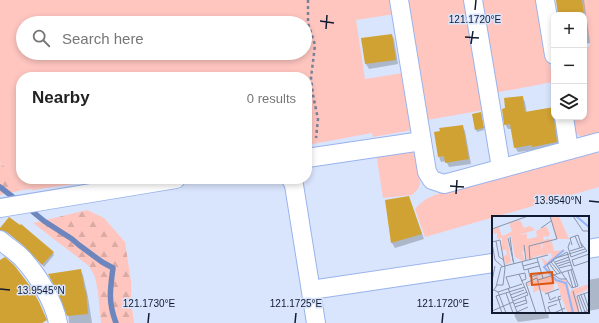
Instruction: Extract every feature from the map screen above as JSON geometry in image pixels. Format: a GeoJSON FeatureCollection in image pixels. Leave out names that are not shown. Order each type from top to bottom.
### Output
{"type":"FeatureCollection","features":[{"type":"Feature","properties":{"kind":"street"},"geometry":{"type":"LineString","coordinates":[[399,0],[422,141],[429,176],[432,180],[444,184],[599,142]]}},
{"type":"Feature","properties":{"kind":"street"},"geometry":{"type":"LineString","coordinates":[[473,0],[501,168]]}},
{"type":"Feature","properties":{"kind":"street"},"geometry":{"type":"LineString","coordinates":[[545,0],[553,48]]}},
{"type":"Feature","properties":{"kind":"street"},"geometry":{"type":"LineString","coordinates":[[564,120],[569,150]]}},
{"type":"Feature","properties":{"kind":"street"},"geometry":{"type":"LineString","coordinates":[[312,158],[422,141]]}},
{"type":"Feature","properties":{"kind":"street"},"geometry":{"type":"LineString","coordinates":[[3,208],[145,184]]}},
{"type":"Feature","properties":{"kind":"street"},"geometry":{"type":"LineString","coordinates":[[294,184],[316,323]]}},
{"type":"Feature","properties":{"kind":"street"},"geometry":{"type":"LineString","coordinates":[[0,240],[21,258],[34,274],[53,306],[58,323]]}},
{"type":"Feature","properties":{"kind":"street"},"geometry":{"type":"LineString","coordinates":[[589,249],[599,247]]}},
{"type":"Feature","properties":{"kind":"street"},"geometry":{"type":"LineString","coordinates":[[311,290],[492,263]]}},
{"type":"Feature","properties":{"kind":"path"},"geometry":{"type":"LineString","coordinates":[[308,0],[308,16]]}},
{"type":"Feature","properties":{"kind":"path"},"geometry":{"type":"LineString","coordinates":[[312,36],[315,45],[312,72]]}},
{"type":"Feature","properties":{"kind":"path"},"geometry":{"type":"LineString","coordinates":[[312,86],[318,119],[312,158]]}},
{"type":"Feature","properties":{"kind":"green space"},"geometry":{"type":"Polygon","coordinates":[[[0,0],[393,0],[395,14],[356,20],[365,79],[403,73],[412,130],[373,137],[372,133],[312,144],[312,72],[16,72],[16,181],[0,162],[0,0]]]}},
{"type":"Feature","properties":{"kind":"green space"},"geometry":{"type":"Polygon","coordinates":[[[408,0],[468,0],[484,110],[427,120],[408,0]]]}},
{"type":"Feature","properties":{"kind":"green space"},"geometry":{"type":"Polygon","coordinates":[[[479,0],[539,0],[551,70],[551,82],[494,93],[479,0]]]}},
{"type":"Feature","properties":{"kind":"green space"},"geometry":{"type":"Polygon","coordinates":[[[583,0],[599,0],[599,133],[582,137],[576,134],[573,120],[587,120],[587,47],[590,46],[587,26],[587,12],[585,12],[583,0]]]}},
{"type":"Feature","properties":{"kind":"green space"},"geometry":{"type":"Polygon","coordinates":[[[414,147],[420,183],[418,189],[412,195],[383,198],[376,153],[414,147]]]}},
{"type":"Feature","properties":{"kind":"green space"},"geometry":{"type":"Polygon","coordinates":[[[589,151],[597,152],[599,154],[599,187],[498,216],[492,216],[492,218],[425,237],[415,209],[428,198],[438,194],[454,191],[589,151]]]}},
{"type":"Feature","properties":{"kind":"green space"},"geometry":{"type":"Polygon","coordinates":[[[0,162],[16,181],[16,184],[18,184],[23,190],[0,195],[0,162]]]}},
{"type":"Feature","properties":{"kind":"green space"},"geometry":{"type":"Polygon","coordinates":[[[18,184],[74,184],[32,190],[23,190],[18,184]]]}},
{"type":"Feature","properties":{"kind":"green space"},"geometry":{"type":"Polygon","coordinates":[[[87,210],[104,218],[125,242],[131,281],[131,301],[134,323],[101,323],[95,277],[89,266],[33,223],[87,210]]]}},
{"type":"Feature","properties":{"kind":"building"},"geometry":{"type":"Polygon","coordinates":[[[556,0],[582,0],[584,12],[558,12],[556,0]]]}},
{"type":"Feature","properties":{"kind":"building"},"geometry":{"type":"Polygon","coordinates":[[[392,34],[396,60],[365,64],[361,38],[392,34]]]}},
{"type":"Feature","properties":{"kind":"building"},"geometry":{"type":"Polygon","coordinates":[[[523,96],[525,112],[551,108],[551,120],[554,120],[557,142],[532,147],[532,145],[514,148],[510,124],[504,125],[502,109],[505,108],[504,98],[523,96]]]}},
{"type":"Feature","properties":{"kind":"building"},"geometry":{"type":"Polygon","coordinates":[[[481,112],[484,128],[475,130],[472,114],[481,112]]]}},
{"type":"Feature","properties":{"kind":"building"},"geometry":{"type":"Polygon","coordinates":[[[463,125],[469,159],[445,163],[444,156],[438,157],[434,132],[440,131],[439,128],[463,125]]]}},
{"type":"Feature","properties":{"kind":"building"},"geometry":{"type":"Polygon","coordinates":[[[409,196],[422,234],[391,243],[385,200],[409,196]]]}},
{"type":"Feature","properties":{"kind":"building"},"geometry":{"type":"Polygon","coordinates":[[[9,217],[20,225],[21,224],[54,252],[42,265],[23,245],[7,232],[0,230],[9,217]]]}},
{"type":"Feature","properties":{"kind":"building"},"geometry":{"type":"Polygon","coordinates":[[[5,257],[14,265],[30,286],[47,320],[42,323],[0,323],[0,260],[5,257]]]}},
{"type":"Feature","properties":{"kind":"building"},"geometry":{"type":"Polygon","coordinates":[[[81,269],[86,291],[88,314],[67,316],[58,293],[48,274],[81,269]]]}},
{"type":"Feature","properties":{"kind":"waterway"},"geometry":{"type":"LineString","coordinates":[[0,187],[18,201]]}},
{"type":"Feature","properties":{"kind":"waterway"},"geometry":{"type":"LineString","coordinates":[[27,207],[44,221],[72,239],[102,262],[113,268],[110,296],[113,316],[116,323]]}}]}
